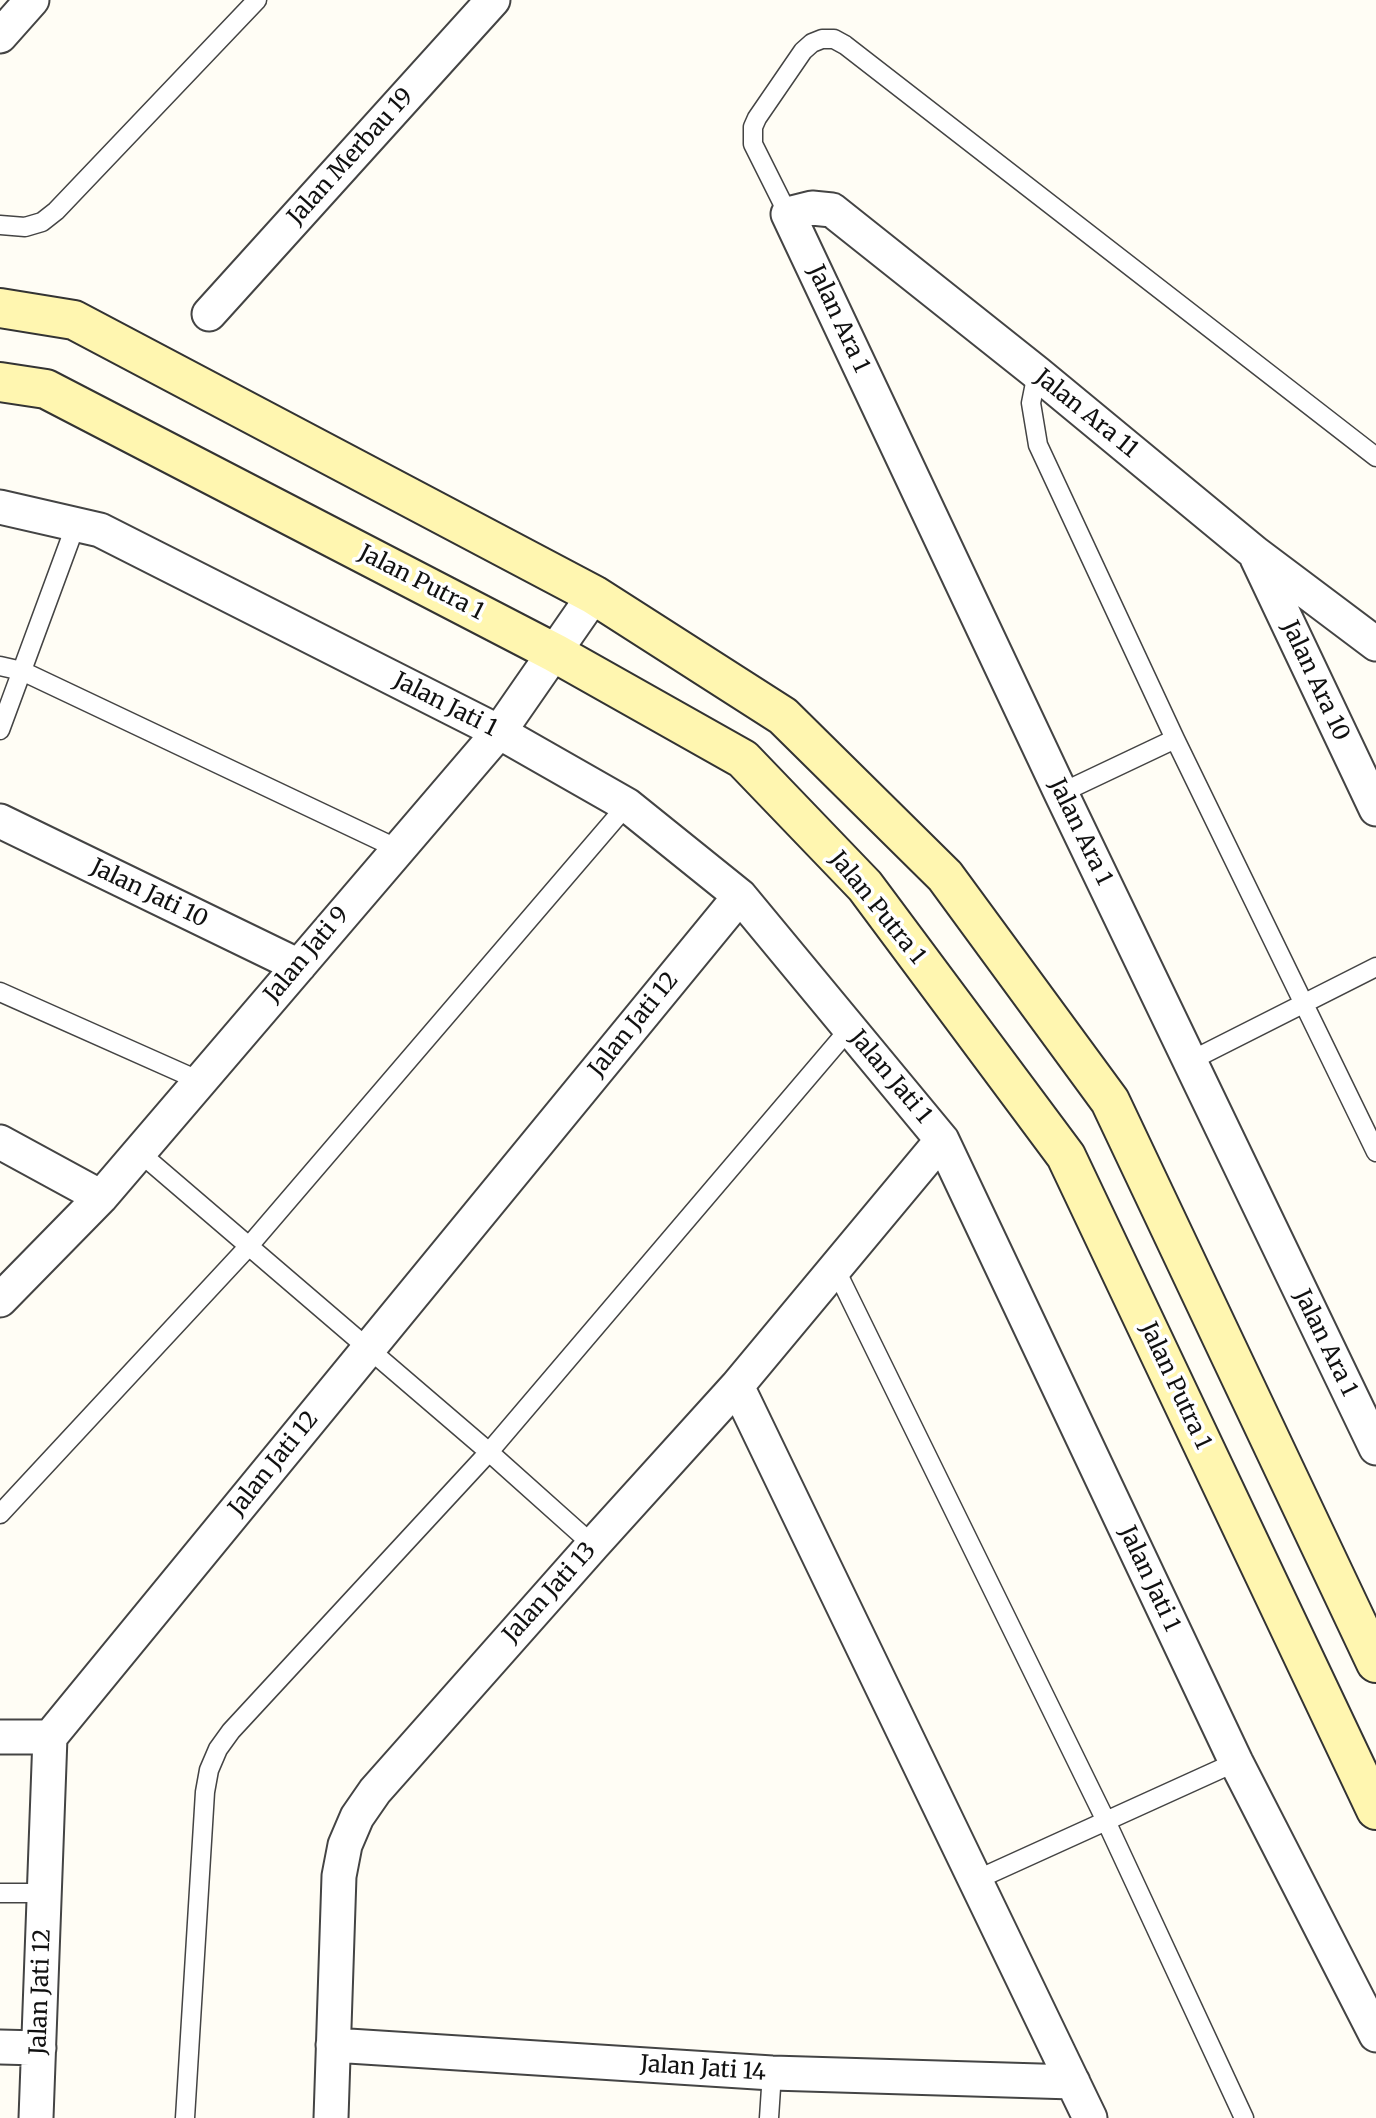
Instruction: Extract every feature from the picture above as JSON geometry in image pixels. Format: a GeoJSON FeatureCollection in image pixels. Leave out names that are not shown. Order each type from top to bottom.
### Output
{"type":"FeatureCollection","features":[{"type":"Feature","properties":{"kind":"main road"},"geometry":{"type":"LineString","coordinates":[[0,308],[74,320],[594,594],[783,716],[945,876],[1110,1101],[1373,1648]]}},
{"type":"Feature","properties":{"kind":"main road","name":"Jalan Putra 1"},"geometry":{"type":"LineString","coordinates":[[0,382],[46,389],[555,653],[743,759],[865,886],[1066,1156],[1376,1810]]}},
{"type":"Feature","properties":{"kind":"street"},"geometry":{"type":"LineString","coordinates":[[0,36],[32,0]]}},
{"type":"Feature","properties":{"kind":"street","name":"Jalan Merbau 19"},"geometry":{"type":"LineString","coordinates":[[209,314],[493,0]]}},
{"type":"Feature","properties":{"kind":"street","name":"Jalan Ara 11"},"geometry":{"type":"LineString","coordinates":[[788,214],[811,208],[832,210],[1037,373],[1255,553],[1376,644]]}},
{"type":"Feature","properties":{"kind":"street","name":"Jalan Ara 1"},"geometry":{"type":"LineString","coordinates":[[788,214],[1061,793],[1376,1448]]}},
{"type":"Feature","properties":{"kind":"street","name":"Jalan Jati 1"},"geometry":{"type":"LineString","coordinates":[[0,508],[100,530],[499,732],[627,805],[740,896],[942,1140],[1236,1762],[1376,2035]]}},
{"type":"Feature","properties":{"kind":"street","name":"Jalan Ara 10"},"geometry":{"type":"LineString","coordinates":[[1255,553],[1376,809]]}},
{"type":"Feature","properties":{"kind":"street","name":"Jalan Jati 9"},"geometry":{"type":"LineString","coordinates":[[0,1300],[101,1197],[499,732],[594,594]]}},
{"type":"Feature","properties":{"kind":"street","name":"Jalan Jati 10"},"geometry":{"type":"LineString","coordinates":[[0,821],[299,966]]}},
{"type":"Feature","properties":{"kind":"street","name":"Jalan Jati 12"},"geometry":{"type":"LineString","coordinates":[[36,2118],[50,1737],[740,896]]}},
{"type":"Feature","properties":{"kind":"street","name":"Jalan Jati 13"},"geometry":{"type":"LineString","coordinates":[[331,2118],[339,1875],[345,1845],[357,1817],[375,1791],[737,1386],[942,1140]]}},
{"type":"Feature","properties":{"kind":"street"},"geometry":{"type":"LineString","coordinates":[[0,1142],[101,1197]]}},
{"type":"Feature","properties":{"kind":"street"},"geometry":{"type":"LineString","coordinates":[[737,1386],[1090,2118]]}},
{"type":"Feature","properties":{"kind":"street"},"geometry":{"type":"LineString","coordinates":[[0,1737],[50,1737]]}},
{"type":"Feature","properties":{"kind":"street","name":"Jalan Jati 14"},"geometry":{"type":"LineString","coordinates":[[333,2045],[772,2073],[1073,2082]]}},
{"type":"Feature","properties":{"kind":"street"},"geometry":{"type":"LineString","coordinates":[[0,2047],[39,2048]]}},
{"type":"Feature","properties":{"kind":"lane"},"geometry":{"type":"LineString","coordinates":[[0,225],[26,227],[42,222],[56,211],[257,0]]}},
{"type":"Feature","properties":{"kind":"lane"},"geometry":{"type":"LineString","coordinates":[[788,214],[753,144],[753,127],[803,51],[822,39],[834,39],[1376,457]]}},
{"type":"Feature","properties":{"kind":"lane"},"geometry":{"type":"LineString","coordinates":[[1037,373],[1031,403],[1038,445],[1175,739],[1376,1152]]}},
{"type":"Feature","properties":{"kind":"lane"},"geometry":{"type":"LineString","coordinates":[[0,730],[76,524]]}},
{"type":"Feature","properties":{"kind":"lane"},"geometry":{"type":"LineString","coordinates":[[0,666],[22,671],[398,849]]}},
{"type":"Feature","properties":{"kind":"lane"},"geometry":{"type":"LineString","coordinates":[[1061,793],[1175,739]]}},
{"type":"Feature","properties":{"kind":"lane"},"geometry":{"type":"LineString","coordinates":[[0,1514],[249,1246],[627,805]]}},
{"type":"Feature","properties":{"kind":"lane"},"geometry":{"type":"LineString","coordinates":[[1190,1061],[1376,967]]}},
{"type":"Feature","properties":{"kind":"lane"},"geometry":{"type":"LineString","coordinates":[[0,992],[200,1081]]}},
{"type":"Feature","properties":{"kind":"lane"},"geometry":{"type":"LineString","coordinates":[[185,2118],[205,1792],[209,1770],[218,1749],[231,1731],[489,1452],[850,1028]]}},
{"type":"Feature","properties":{"kind":"lane"},"geometry":{"type":"LineString","coordinates":[[139,1152],[369,1348],[593,1545]]}},
{"type":"Feature","properties":{"kind":"lane"},"geometry":{"type":"LineString","coordinates":[[835,1268],[1106,1821],[1244,2118]]}},
{"type":"Feature","properties":{"kind":"lane"},"geometry":{"type":"LineString","coordinates":[[975,1880],[1236,1762]]}},
{"type":"Feature","properties":{"kind":"lane"},"geometry":{"type":"LineString","coordinates":[[0,1893],[44,1893]]}},
{"type":"Feature","properties":{"kind":"lane"},"geometry":{"type":"LineString","coordinates":[[769,2118],[772,2073]]}}]}
